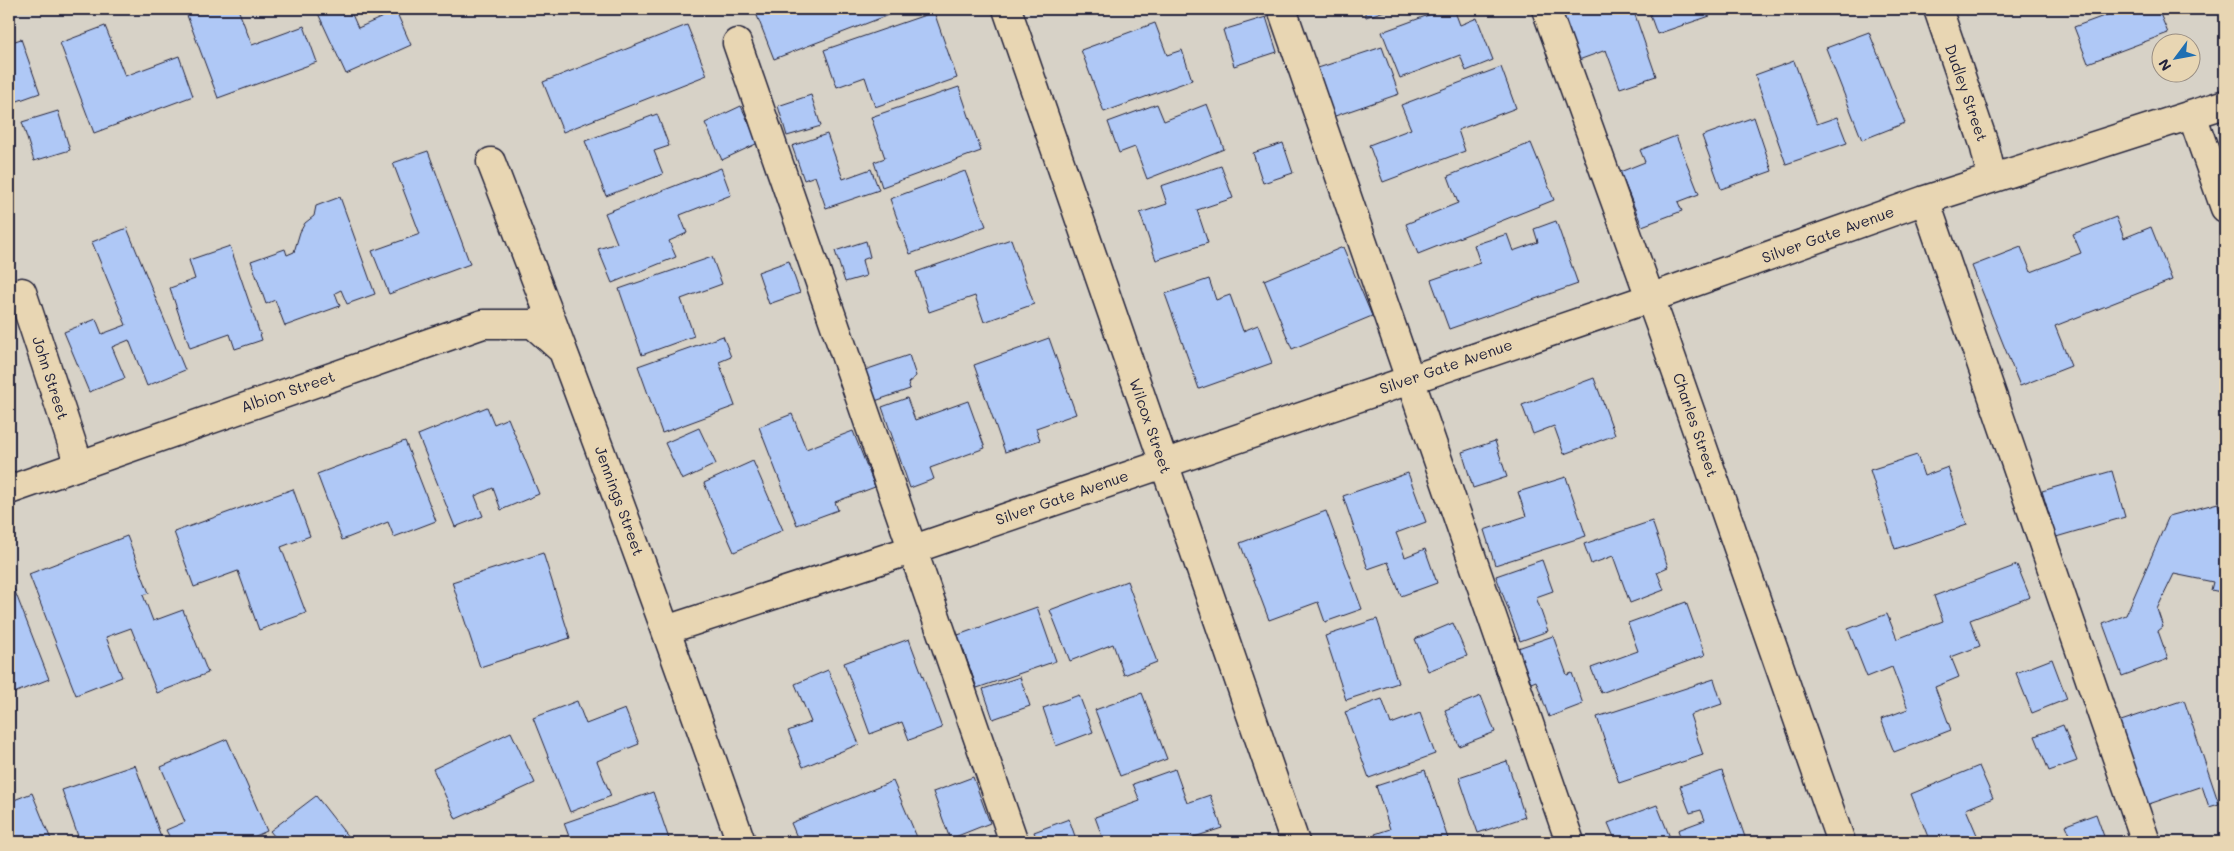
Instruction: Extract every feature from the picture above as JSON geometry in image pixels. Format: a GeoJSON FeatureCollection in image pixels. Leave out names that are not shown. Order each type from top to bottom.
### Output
{"type":"FeatureCollection","features":[{"type":"Feature","properties":{"kind":"street","name":"Wilcox Street"},"geometry":{"type":"LineString","coordinates":[[1006,9],[1295,842]]}},
{"type":"Feature","properties":{"kind":"street"},"geometry":{"type":"LineString","coordinates":[[1282,9],[1570,842]]}},
{"type":"Feature","properties":{"kind":"street","name":"Charles Street"},"geometry":{"type":"LineString","coordinates":[[1546,9],[1650,298],[1841,842]]}},
{"type":"Feature","properties":{"kind":"street","name":"Dudley Street"},"geometry":{"type":"LineString","coordinates":[[1938,9],[1984,144],[1992,178]]}},
{"type":"Feature","properties":{"kind":"street"},"geometry":{"type":"LineString","coordinates":[[737,43],[1014,842]]}},
{"type":"Feature","properties":{"kind":"street","name":"Silver Gate Avenue"},"geometry":{"type":"LineString","coordinates":[[666,630],[912,550],[1162,463],[1650,298],[1925,200],[2225,104]]}},
{"type":"Feature","properties":{"kind":"street"},"geometry":{"type":"LineString","coordinates":[[2192,115],[2225,208]]}},
{"type":"Feature","properties":{"kind":"street","name":"Jennings Street"},"geometry":{"type":"LineString","coordinates":[[491,162],[564,351],[741,842]]}},
{"type":"Feature","properties":{"kind":"street"},"geometry":{"type":"LineString","coordinates":[[1925,200],[2146,842]]}},
{"type":"Feature","properties":{"kind":"street","name":"John Street"},"geometry":{"type":"LineString","coordinates":[[22,292],[79,465]]}},
{"type":"Feature","properties":{"kind":"street","name":"Albion Street"},"geometry":{"type":"LineString","coordinates":[[9,490],[483,324],[533,324],[564,351]]}},
{"type":"Feature","properties":{"kind":"building"},"geometry":{"type":"Polygon","coordinates":[[[238,9],[252,45],[304,26],[317,62],[218,98],[185,10],[238,9]]]}},
{"type":"Feature","properties":{"kind":"building"},"geometry":{"type":"Polygon","coordinates":[[[316,9],[359,9],[351,12],[358,28],[396,11],[411,45],[346,74],[316,9]]]}},
{"type":"Feature","properties":{"kind":"building"},"geometry":{"type":"Polygon","coordinates":[[[767,9],[904,9],[774,59],[756,13],[767,9]]]}},
{"type":"Feature","properties":{"kind":"building"},"geometry":{"type":"Polygon","coordinates":[[[1364,9],[1391,9],[1366,17],[1364,9]]]}},
{"type":"Feature","properties":{"kind":"building"},"geometry":{"type":"Polygon","coordinates":[[[1445,9],[1454,9],[1460,25],[1477,18],[1493,60],[1466,71],[1460,55],[1400,78],[1382,32],[1445,9]]]}},
{"type":"Feature","properties":{"kind":"building"},"geometry":{"type":"Polygon","coordinates":[[[1558,9],[1633,9],[1656,76],[1620,88],[1606,50],[1576,61],[1558,9]]]}},
{"type":"Feature","properties":{"kind":"building"},"geometry":{"type":"Polygon","coordinates":[[[1648,9],[1708,9],[1710,16],[1657,34],[1648,9]]]}},
{"type":"Feature","properties":{"kind":"building"},"geometry":{"type":"Polygon","coordinates":[[[1737,9],[1760,9],[1740,15],[1737,9]]]}},
{"type":"Feature","properties":{"kind":"building"},"geometry":{"type":"Polygon","coordinates":[[[2123,9],[2158,9],[2168,32],[2152,32],[2152,39],[2088,63],[2074,27],[2123,9]]]}},
{"type":"Feature","properties":{"kind":"building"},"geometry":{"type":"Polygon","coordinates":[[[934,12],[957,78],[875,107],[865,77],[837,87],[824,50],[934,12]]]}},
{"type":"Feature","properties":{"kind":"building"},"geometry":{"type":"Polygon","coordinates":[[[1266,17],[1277,52],[1234,66],[1223,30],[1266,17]]]}},
{"type":"Feature","properties":{"kind":"building"},"geometry":{"type":"Polygon","coordinates":[[[1155,23],[1167,55],[1182,50],[1192,80],[1104,112],[1081,50],[1155,23]]]}},
{"type":"Feature","properties":{"kind":"building"},"geometry":{"type":"Polygon","coordinates":[[[687,25],[707,75],[563,132],[543,82],[687,25]]]}},
{"type":"Feature","properties":{"kind":"building"},"geometry":{"type":"Polygon","coordinates":[[[105,26],[125,76],[179,56],[193,96],[94,133],[60,43],[105,26]]]}},
{"type":"Feature","properties":{"kind":"building"},"geometry":{"type":"Polygon","coordinates":[[[1869,32],[1905,123],[1862,140],[1826,48],[1869,32]]]}},
{"type":"Feature","properties":{"kind":"building"},"geometry":{"type":"Polygon","coordinates":[[[21,39],[40,93],[9,104],[9,43],[21,39]]]}},
{"type":"Feature","properties":{"kind":"building"},"geometry":{"type":"Polygon","coordinates":[[[1382,47],[1399,94],[1332,117],[1315,69],[1382,47]]]}},
{"type":"Feature","properties":{"kind":"building"},"geometry":{"type":"Polygon","coordinates":[[[1794,61],[1817,124],[1837,117],[1847,143],[1786,164],[1755,75],[1794,61]]]}},
{"type":"Feature","properties":{"kind":"building"},"geometry":{"type":"Polygon","coordinates":[[[1501,67],[1516,108],[1458,130],[1465,151],[1383,182],[1369,145],[1411,129],[1401,105],[1501,67]]]}},
{"type":"Feature","properties":{"kind":"building"},"geometry":{"type":"Polygon","coordinates":[[[959,87],[981,151],[882,187],[874,162],[885,158],[871,117],[959,87]]]}},
{"type":"Feature","properties":{"kind":"building"},"geometry":{"type":"Polygon","coordinates":[[[811,95],[821,126],[787,136],[778,106],[811,95]]]}},
{"type":"Feature","properties":{"kind":"building"},"geometry":{"type":"Polygon","coordinates":[[[1157,104],[1164,121],[1207,104],[1224,149],[1147,179],[1135,147],[1119,153],[1108,122],[1157,104]]]}},
{"type":"Feature","properties":{"kind":"building"},"geometry":{"type":"Polygon","coordinates":[[[741,106],[758,143],[722,160],[705,123],[741,106]]]}},
{"type":"Feature","properties":{"kind":"building"},"geometry":{"type":"Polygon","coordinates":[[[58,111],[70,150],[34,161],[22,122],[58,111]]]}},
{"type":"Feature","properties":{"kind":"building"},"geometry":{"type":"Polygon","coordinates":[[[657,114],[669,146],[654,151],[663,174],[606,196],[585,141],[657,114]]]}},
{"type":"Feature","properties":{"kind":"building"},"geometry":{"type":"Polygon","coordinates":[[[1754,117],[1772,171],[1721,189],[1702,136],[1754,117]]]}},
{"type":"Feature","properties":{"kind":"building"},"geometry":{"type":"Polygon","coordinates":[[[827,134],[843,179],[871,169],[879,190],[826,208],[815,176],[804,180],[792,146],[827,134]]]}},
{"type":"Feature","properties":{"kind":"building"},"geometry":{"type":"Polygon","coordinates":[[[1676,136],[1699,194],[1678,202],[1682,211],[1642,226],[1620,172],[1645,162],[1640,150],[1676,136]]]}},
{"type":"Feature","properties":{"kind":"building"},"geometry":{"type":"Polygon","coordinates":[[[1283,143],[1293,173],[1263,183],[1253,153],[1283,143]]]}},
{"type":"Feature","properties":{"kind":"building"},"geometry":{"type":"Polygon","coordinates":[[[1531,143],[1554,200],[1418,254],[1406,224],[1458,203],[1448,176],[1531,143]]]}},
{"type":"Feature","properties":{"kind":"building"},"geometry":{"type":"Polygon","coordinates":[[[428,151],[470,264],[389,294],[372,251],[420,234],[393,163],[428,151]]]}},
{"type":"Feature","properties":{"kind":"building"},"geometry":{"type":"Polygon","coordinates":[[[1221,166],[1233,198],[1197,210],[1208,243],[1156,260],[1140,213],[1167,204],[1161,186],[1221,166]]]}},
{"type":"Feature","properties":{"kind":"building"},"geometry":{"type":"Polygon","coordinates":[[[721,168],[731,195],[680,215],[687,233],[669,241],[676,257],[612,283],[598,249],[617,243],[605,213],[721,168]]]}},
{"type":"Feature","properties":{"kind":"building"},"geometry":{"type":"Polygon","coordinates":[[[965,171],[986,226],[910,254],[890,199],[965,171]]]}},
{"type":"Feature","properties":{"kind":"building"},"geometry":{"type":"Polygon","coordinates":[[[340,197],[375,294],[347,304],[341,290],[335,293],[340,306],[285,326],[275,300],[266,304],[251,261],[285,249],[287,255],[294,252],[300,232],[305,223],[314,216],[316,206],[340,197]]]}},
{"type":"Feature","properties":{"kind":"building"},"geometry":{"type":"Polygon","coordinates":[[[2116,217],[2124,238],[2151,227],[2172,280],[2055,326],[2071,366],[2020,386],[1972,266],[2021,247],[2031,272],[2081,253],[2073,234],[2116,217]]]}},
{"type":"Feature","properties":{"kind":"building"},"geometry":{"type":"Polygon","coordinates":[[[1556,221],[1578,284],[1449,329],[1431,280],[1480,263],[1474,245],[1507,234],[1513,251],[1538,242],[1534,229],[1556,221]]]}},
{"type":"Feature","properties":{"kind":"building"},"geometry":{"type":"Polygon","coordinates":[[[127,228],[185,370],[147,386],[129,340],[112,347],[125,378],[89,392],[64,332],[96,319],[102,334],[126,325],[92,242],[127,228]]]}},
{"type":"Feature","properties":{"kind":"building"},"geometry":{"type":"Polygon","coordinates":[[[1011,239],[1034,304],[984,322],[975,296],[929,312],[916,272],[1011,239]]]}},
{"type":"Feature","properties":{"kind":"building"},"geometry":{"type":"Polygon","coordinates":[[[866,241],[870,257],[862,260],[866,276],[845,282],[835,251],[866,241]]]}},
{"type":"Feature","properties":{"kind":"building"},"geometry":{"type":"Polygon","coordinates":[[[230,246],[262,340],[235,349],[230,334],[190,348],[170,288],[195,279],[189,260],[230,246]]]}},
{"type":"Feature","properties":{"kind":"building"},"geometry":{"type":"Polygon","coordinates":[[[1343,247],[1372,316],[1292,349],[1264,280],[1343,247]]]}},
{"type":"Feature","properties":{"kind":"building"},"geometry":{"type":"Polygon","coordinates":[[[712,257],[722,284],[681,299],[694,336],[642,355],[619,289],[712,257]]]}},
{"type":"Feature","properties":{"kind":"building"},"geometry":{"type":"Polygon","coordinates":[[[789,261],[800,293],[769,304],[758,272],[789,261]]]}},
{"type":"Feature","properties":{"kind":"building"},"geometry":{"type":"Polygon","coordinates":[[[1209,279],[1216,300],[1230,295],[1243,331],[1258,325],[1272,363],[1199,389],[1165,294],[1209,279]]]}},
{"type":"Feature","properties":{"kind":"building"},"geometry":{"type":"Polygon","coordinates":[[[723,336],[731,357],[719,362],[735,406],[662,433],[638,366],[723,336]]]}},
{"type":"Feature","properties":{"kind":"building"},"geometry":{"type":"Polygon","coordinates":[[[1049,338],[1076,414],[1036,428],[1040,440],[1005,452],[974,365],[1049,338]]]}},
{"type":"Feature","properties":{"kind":"building"},"geometry":{"type":"Polygon","coordinates":[[[909,355],[916,376],[908,383],[910,389],[875,401],[865,370],[909,355]]]}},
{"type":"Feature","properties":{"kind":"building"},"geometry":{"type":"Polygon","coordinates":[[[1594,378],[1615,435],[1564,454],[1554,426],[1533,434],[1522,405],[1594,378]]]}},
{"type":"Feature","properties":{"kind":"building"},"geometry":{"type":"Polygon","coordinates":[[[907,398],[915,420],[968,401],[985,448],[930,468],[934,479],[910,488],[882,407],[907,398]]]}},
{"type":"Feature","properties":{"kind":"building"},"geometry":{"type":"Polygon","coordinates":[[[487,407],[494,424],[508,418],[539,494],[501,510],[493,488],[475,496],[483,516],[455,527],[418,435],[487,407]]]}},
{"type":"Feature","properties":{"kind":"building"},"geometry":{"type":"Polygon","coordinates":[[[792,414],[806,449],[853,431],[875,487],[835,502],[838,510],[797,525],[759,427],[792,414]]]}},
{"type":"Feature","properties":{"kind":"building"},"geometry":{"type":"Polygon","coordinates":[[[699,428],[716,464],[682,480],[665,443],[699,428]]]}},
{"type":"Feature","properties":{"kind":"building"},"geometry":{"type":"Polygon","coordinates":[[[405,441],[436,521],[394,537],[388,522],[342,540],[317,474],[405,441]]]}},
{"type":"Feature","properties":{"kind":"building"},"geometry":{"type":"Polygon","coordinates":[[[1495,441],[1507,477],[1473,488],[1462,452],[1495,441]]]}},
{"type":"Feature","properties":{"kind":"building"},"geometry":{"type":"Polygon","coordinates":[[[1917,455],[1924,476],[1948,467],[1967,525],[1895,549],[1870,470],[1917,455]]]}},
{"type":"Feature","properties":{"kind":"building"},"geometry":{"type":"Polygon","coordinates":[[[753,461],[783,530],[734,552],[704,483],[753,461]]]}},
{"type":"Feature","properties":{"kind":"building"},"geometry":{"type":"Polygon","coordinates":[[[2112,471],[2125,517],[2056,537],[2042,491],[2112,471]]]}},
{"type":"Feature","properties":{"kind":"building"},"geometry":{"type":"Polygon","coordinates":[[[1408,473],[1426,522],[1396,533],[1405,557],[1425,549],[1437,583],[1401,596],[1388,562],[1368,569],[1343,496],[1408,473]]]}},
{"type":"Feature","properties":{"kind":"building"},"geometry":{"type":"Polygon","coordinates":[[[1566,477],[1586,536],[1495,565],[1484,530],[1526,516],[1518,492],[1566,477]]]}},
{"type":"Feature","properties":{"kind":"building"},"geometry":{"type":"Polygon","coordinates":[[[293,489],[310,536],[281,547],[306,613],[259,630],[238,571],[194,587],[174,532],[293,489]]]}},
{"type":"Feature","properties":{"kind":"building"},"geometry":{"type":"Polygon","coordinates":[[[2218,503],[2225,532],[2225,605],[2221,592],[2211,590],[2213,582],[2174,574],[2157,609],[2163,627],[2158,631],[2168,659],[2122,676],[2103,624],[2126,615],[2169,516],[2218,503]]]}},
{"type":"Feature","properties":{"kind":"building"},"geometry":{"type":"Polygon","coordinates":[[[1326,511],[1362,609],[1325,622],[1318,602],[1269,620],[1240,543],[1326,511]]]}},
{"type":"Feature","properties":{"kind":"building"},"geometry":{"type":"Polygon","coordinates":[[[1652,521],[1668,567],[1657,572],[1664,590],[1630,603],[1613,556],[1591,564],[1584,544],[1652,521]]]}},
{"type":"Feature","properties":{"kind":"building"},"geometry":{"type":"Polygon","coordinates":[[[127,536],[149,593],[143,595],[153,621],[183,610],[208,673],[157,693],[131,628],[106,637],[122,677],[76,695],[29,574],[127,536]]]}},
{"type":"Feature","properties":{"kind":"building"},"geometry":{"type":"Polygon","coordinates":[[[543,553],[570,638],[480,667],[452,582],[543,553]]]}},
{"type":"Feature","properties":{"kind":"building"},"geometry":{"type":"Polygon","coordinates":[[[1542,560],[1553,591],[1536,597],[1548,631],[1520,641],[1496,576],[1542,560]]]}},
{"type":"Feature","properties":{"kind":"building"},"geometry":{"type":"Polygon","coordinates":[[[2017,565],[2030,597],[1970,620],[1980,646],[1951,657],[1959,677],[1935,687],[1951,730],[1894,752],[1881,719],[1908,709],[1892,667],[1867,677],[1848,629],[1887,614],[1897,639],[1943,621],[1934,596],[2017,565]]]}},
{"type":"Feature","properties":{"kind":"building"},"geometry":{"type":"Polygon","coordinates":[[[1127,581],[1157,662],[1124,675],[1113,644],[1070,661],[1050,610],[1127,581]]]}},
{"type":"Feature","properties":{"kind":"building"},"geometry":{"type":"Polygon","coordinates":[[[14,589],[49,679],[14,693],[9,678],[9,591],[14,589]]]}},
{"type":"Feature","properties":{"kind":"building"},"geometry":{"type":"Polygon","coordinates":[[[1686,602],[1705,655],[1601,693],[1591,668],[1638,651],[1628,623],[1686,602]]]}},
{"type":"Feature","properties":{"kind":"building"},"geometry":{"type":"Polygon","coordinates":[[[1037,607],[1056,661],[977,688],[958,635],[1037,607]]]}},
{"type":"Feature","properties":{"kind":"building"},"geometry":{"type":"Polygon","coordinates":[[[1377,619],[1398,683],[1346,700],[1325,636],[1377,619]]]}},
{"type":"Feature","properties":{"kind":"building"},"geometry":{"type":"Polygon","coordinates":[[[1453,623],[1467,656],[1428,671],[1415,639],[1453,623]]]}},
{"type":"Feature","properties":{"kind":"building"},"geometry":{"type":"Polygon","coordinates":[[[1553,636],[1567,675],[1572,673],[1583,704],[1549,717],[1536,681],[1531,683],[1518,648],[1553,636]]]}},
{"type":"Feature","properties":{"kind":"building"},"geometry":{"type":"Polygon","coordinates":[[[909,639],[942,728],[909,740],[902,722],[870,734],[844,663],[909,639]]]}},
{"type":"Feature","properties":{"kind":"building"},"geometry":{"type":"Polygon","coordinates":[[[2052,659],[2067,699],[2032,713],[2016,673],[2052,659]]]}},
{"type":"Feature","properties":{"kind":"building"},"geometry":{"type":"Polygon","coordinates":[[[828,670],[859,744],[803,767],[788,731],[811,722],[795,684],[828,670]]]}},
{"type":"Feature","properties":{"kind":"building"},"geometry":{"type":"Polygon","coordinates":[[[1020,677],[1030,706],[993,719],[983,689],[1020,677]]]}},
{"type":"Feature","properties":{"kind":"building"},"geometry":{"type":"Polygon","coordinates":[[[1714,679],[1722,704],[1690,715],[1703,755],[1619,783],[1597,717],[1714,679]]]}},
{"type":"Feature","properties":{"kind":"building"},"geometry":{"type":"Polygon","coordinates":[[[1142,693],[1167,759],[1120,776],[1095,710],[1142,693]]]}},
{"type":"Feature","properties":{"kind":"building"},"geometry":{"type":"Polygon","coordinates":[[[1079,695],[1093,732],[1056,746],[1043,708],[1079,695]]]}},
{"type":"Feature","properties":{"kind":"building"},"geometry":{"type":"Polygon","coordinates":[[[1481,696],[1495,732],[1459,746],[1445,710],[1481,696]]]}},
{"type":"Feature","properties":{"kind":"building"},"geometry":{"type":"Polygon","coordinates":[[[1382,699],[1391,724],[1420,713],[1435,754],[1369,778],[1345,712],[1382,699]]]}},
{"type":"Feature","properties":{"kind":"building"},"geometry":{"type":"Polygon","coordinates":[[[2184,700],[2219,804],[2209,807],[2202,786],[2146,805],[2118,722],[2184,700]]]}},
{"type":"Feature","properties":{"kind":"building"},"geometry":{"type":"Polygon","coordinates":[[[577,701],[586,724],[625,709],[639,744],[597,761],[611,796],[570,812],[533,718],[577,701]]]}},
{"type":"Feature","properties":{"kind":"building"},"geometry":{"type":"Polygon","coordinates":[[[2063,725],[2077,761],[2049,771],[2035,736],[2063,725]]]}},
{"type":"Feature","properties":{"kind":"building"},"geometry":{"type":"Polygon","coordinates":[[[511,732],[535,783],[456,819],[433,769],[511,732]]]}},
{"type":"Feature","properties":{"kind":"building"},"geometry":{"type":"Polygon","coordinates":[[[227,739],[267,831],[242,842],[172,842],[166,830],[185,822],[161,767],[227,739]]]}},
{"type":"Feature","properties":{"kind":"building"},"geometry":{"type":"Polygon","coordinates":[[[1507,761],[1525,817],[1478,833],[1459,777],[1507,761]]]}},
{"type":"Feature","properties":{"kind":"building"},"geometry":{"type":"Polygon","coordinates":[[[135,765],[163,842],[114,842],[112,837],[97,842],[80,842],[62,790],[135,765]]]}},
{"type":"Feature","properties":{"kind":"building"},"geometry":{"type":"Polygon","coordinates":[[[1979,766],[1993,798],[1966,809],[1980,842],[1930,842],[1911,794],[1979,766]]]}},
{"type":"Feature","properties":{"kind":"building"},"geometry":{"type":"Polygon","coordinates":[[[1175,769],[1187,803],[1210,795],[1222,828],[1179,842],[1104,842],[1095,817],[1140,801],[1133,784],[1175,769]]]}},
{"type":"Feature","properties":{"kind":"building"},"geometry":{"type":"Polygon","coordinates":[[[1425,770],[1448,839],[1438,842],[1378,842],[1375,834],[1390,829],[1376,786],[1425,770]]]}},
{"type":"Feature","properties":{"kind":"building"},"geometry":{"type":"Polygon","coordinates":[[[1722,771],[1746,840],[1740,842],[1682,842],[1678,830],[1705,820],[1701,810],[1690,813],[1680,786],[1722,771]]]}},
{"type":"Feature","properties":{"kind":"building"},"geometry":{"type":"Polygon","coordinates":[[[973,777],[990,823],[950,839],[933,792],[973,777]]]}},
{"type":"Feature","properties":{"kind":"building"},"geometry":{"type":"Polygon","coordinates":[[[893,781],[919,842],[799,842],[791,823],[893,781]]]}},
{"type":"Feature","properties":{"kind":"building"},"geometry":{"type":"Polygon","coordinates":[[[653,792],[670,842],[571,842],[564,823],[653,792]]]}},
{"type":"Feature","properties":{"kind":"building"},"geometry":{"type":"Polygon","coordinates":[[[32,793],[52,842],[9,842],[9,802],[32,793]]]}},
{"type":"Feature","properties":{"kind":"building"},"geometry":{"type":"Polygon","coordinates":[[[316,796],[352,842],[279,842],[270,831],[316,796]]]}},
{"type":"Feature","properties":{"kind":"building"},"geometry":{"type":"Polygon","coordinates":[[[1657,805],[1671,840],[1666,842],[1616,842],[1608,823],[1657,805]]]}},
{"type":"Feature","properties":{"kind":"building"},"geometry":{"type":"Polygon","coordinates":[[[2096,814],[2106,842],[2073,842],[2066,825],[2096,814]]]}},
{"type":"Feature","properties":{"kind":"building"},"geometry":{"type":"Polygon","coordinates":[[[1069,819],[1077,842],[1038,842],[1034,832],[1069,819]]]}}]}
